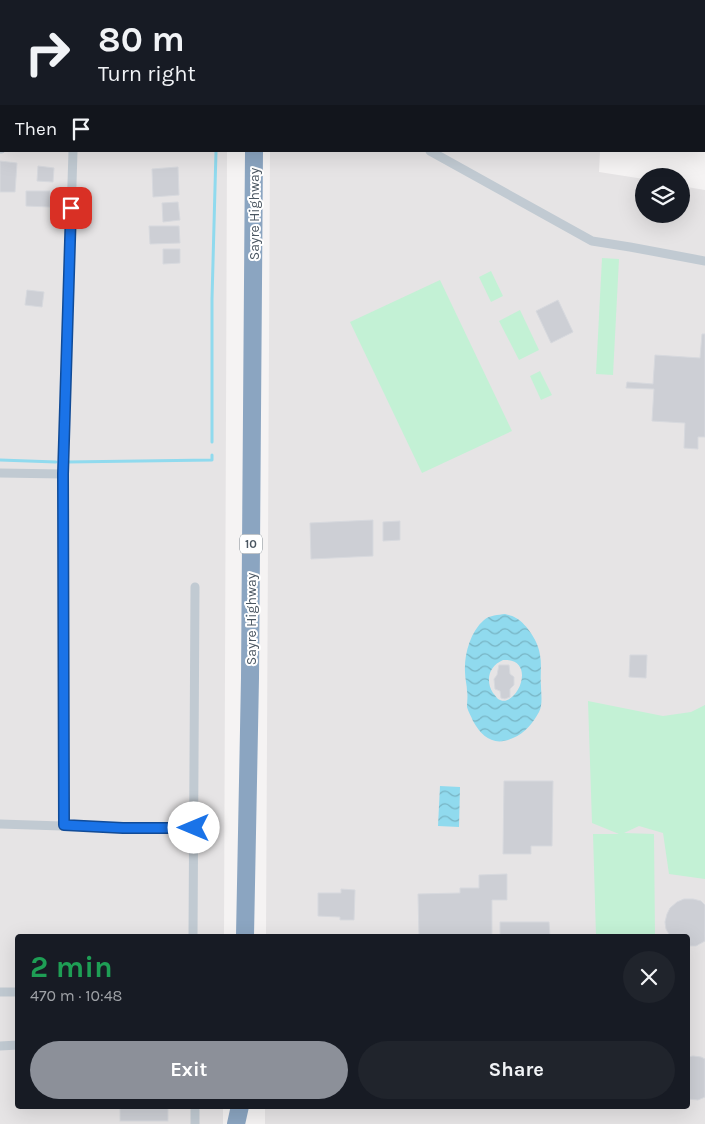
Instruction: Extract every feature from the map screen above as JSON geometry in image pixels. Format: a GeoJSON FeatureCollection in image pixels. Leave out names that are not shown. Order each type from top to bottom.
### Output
{"type":"FeatureCollection","features":[{"type":"Feature","properties":{"kind":"highway","name":"Sayre Highway"},"geometry":{"type":"LineString","coordinates":[[245,934],[250,678],[254,152]]}},
{"type":"Feature","properties":{"kind":"highway"},"geometry":{"type":"LineString","coordinates":[[236,1124],[239,1109]]}},
{"type":"Feature","properties":{"kind":"highway"},"geometry":{"type":"LineString","coordinates":[[247,1109],[250,1124]]}},
{"type":"Feature","properties":{"kind":"street"},"geometry":{"type":"LineString","coordinates":[[64,825],[63,474],[73,152]]}},
{"type":"Feature","properties":{"kind":"street"},"geometry":{"type":"LineString","coordinates":[[432,152],[592,241],[705,261]]}},
{"type":"Feature","properties":{"kind":"street"},"geometry":{"type":"LineString","coordinates":[[0,473],[63,474]]}},
{"type":"Feature","properties":{"kind":"street"},"geometry":{"type":"LineString","coordinates":[[193,934],[195,587]]}},
{"type":"Feature","properties":{"kind":"street"},"geometry":{"type":"LineString","coordinates":[[0,824],[194,828]]}},
{"type":"Feature","properties":{"kind":"street"},"geometry":{"type":"LineString","coordinates":[[0,992],[15,992]]}},
{"type":"Feature","properties":{"kind":"street"},"geometry":{"type":"LineString","coordinates":[[0,1046],[15,1045]]}},
{"type":"Feature","properties":{"kind":"street"},"geometry":{"type":"LineString","coordinates":[[194,1124],[195,1109]]}},
{"type":"Feature","properties":{"kind":"shaded area"},"geometry":{"type":"Polygon","coordinates":[[[0,152],[227,152],[224,934],[15,934],[15,1109],[223,1109],[223,1124],[0,1124],[0,152]]]}},
{"type":"Feature","properties":{"kind":"shaded area"},"geometry":{"type":"Polygon","coordinates":[[[270,152],[600,152],[599,172],[635,178],[635,223],[690,223],[690,188],[705,190],[705,1124],[265,1124],[265,1109],[690,1109],[690,934],[266,934],[270,152]]]}},
{"type":"Feature","properties":{"kind":"green space"},"geometry":{"type":"Polygon","coordinates":[[[602,258],[619,259],[613,375],[596,374],[602,258]]]}},
{"type":"Feature","properties":{"kind":"green space"},"geometry":{"type":"Polygon","coordinates":[[[491,271],[503,296],[491,302],[479,277],[491,271]]]}},
{"type":"Feature","properties":{"kind":"green space"},"geometry":{"type":"Polygon","coordinates":[[[440,280],[512,431],[422,473],[350,322],[440,280]]]}},
{"type":"Feature","properties":{"kind":"green space"},"geometry":{"type":"Polygon","coordinates":[[[520,310],[539,350],[519,360],[499,321],[520,310]]]}},
{"type":"Feature","properties":{"kind":"green space"},"geometry":{"type":"Polygon","coordinates":[[[540,371],[552,395],[541,400],[530,376],[540,371]]]}},
{"type":"Feature","properties":{"kind":"green space"},"geometry":{"type":"Polygon","coordinates":[[[588,701],[663,716],[691,712],[705,705],[705,879],[669,874],[663,833],[639,826],[624,833],[654,834],[655,934],[596,934],[593,834],[619,834],[592,823],[588,701]]]}},
{"type":"Feature","properties":{"kind":"water"},"geometry":{"type":"Polygon","coordinates":[[[505,614],[520,621],[528,629],[539,650],[541,659],[541,706],[534,720],[517,736],[506,741],[494,741],[480,732],[467,707],[465,665],[469,644],[479,625],[489,617],[505,614]],[[503,660],[494,666],[490,674],[489,683],[498,699],[505,701],[511,698],[521,683],[520,667],[514,662],[503,660]]]}},
{"type":"Feature","properties":{"kind":"water"},"geometry":{"type":"Polygon","coordinates":[[[440,786],[460,787],[459,827],[438,826],[440,786]]]}},
{"type":"Feature","properties":{"kind":"building"},"geometry":{"type":"Polygon","coordinates":[[[0,161],[17,163],[15,192],[0,192],[0,161]]]}},
{"type":"Feature","properties":{"kind":"building"},"geometry":{"type":"Polygon","coordinates":[[[38,166],[54,168],[53,182],[37,181],[38,166]]]}},
{"type":"Feature","properties":{"kind":"building"},"geometry":{"type":"Polygon","coordinates":[[[178,167],[179,195],[153,197],[152,169],[178,167]]]}},
{"type":"Feature","properties":{"kind":"building"},"geometry":{"type":"Polygon","coordinates":[[[26,191],[50,191],[50,207],[26,206],[26,191]]]}},
{"type":"Feature","properties":{"kind":"building"},"geometry":{"type":"Polygon","coordinates":[[[178,202],[180,220],[163,222],[162,203],[178,202]]]}},
{"type":"Feature","properties":{"kind":"building"},"geometry":{"type":"Polygon","coordinates":[[[149,226],[179,226],[180,243],[150,244],[149,226]]]}},
{"type":"Feature","properties":{"kind":"building"},"geometry":{"type":"Polygon","coordinates":[[[163,249],[180,249],[180,263],[163,264],[163,249]]]}},
{"type":"Feature","properties":{"kind":"building"},"geometry":{"type":"Polygon","coordinates":[[[27,290],[44,292],[42,307],[25,305],[27,290]]]}},
{"type":"Feature","properties":{"kind":"building"},"geometry":{"type":"Polygon","coordinates":[[[558,300],[573,332],[551,343],[536,311],[558,300]]]}},
{"type":"Feature","properties":{"kind":"building"},"geometry":{"type":"Polygon","coordinates":[[[702,334],[705,334],[705,437],[698,437],[698,449],[684,448],[685,423],[652,421],[654,389],[626,388],[627,382],[653,384],[655,355],[700,358],[702,334]]]}},
{"type":"Feature","properties":{"kind":"building"},"geometry":{"type":"Polygon","coordinates":[[[373,520],[373,556],[311,559],[310,523],[373,520]]]}},
{"type":"Feature","properties":{"kind":"building"},"geometry":{"type":"Polygon","coordinates":[[[400,521],[400,540],[383,541],[383,522],[400,521]]]}},
{"type":"Feature","properties":{"kind":"building"},"geometry":{"type":"Polygon","coordinates":[[[630,655],[647,655],[646,678],[629,677],[630,655]]]}},
{"type":"Feature","properties":{"kind":"building"},"geometry":{"type":"Polygon","coordinates":[[[499,665],[509,665],[510,674],[514,677],[514,685],[510,689],[510,697],[505,699],[501,698],[500,691],[495,689],[494,679],[499,665]]]}},
{"type":"Feature","properties":{"kind":"building"},"geometry":{"type":"Polygon","coordinates":[[[504,781],[553,781],[552,846],[531,846],[531,854],[503,854],[504,781]]]}},
{"type":"Feature","properties":{"kind":"building"},"geometry":{"type":"Polygon","coordinates":[[[507,874],[507,900],[492,900],[492,934],[419,934],[418,894],[460,893],[460,888],[479,888],[479,875],[507,874]]]}},
{"type":"Feature","properties":{"kind":"building"},"geometry":{"type":"Polygon","coordinates":[[[341,889],[355,890],[354,920],[340,920],[340,917],[318,916],[318,893],[341,893],[341,889]]]}},
{"type":"Feature","properties":{"kind":"building"},"geometry":{"type":"Polygon","coordinates":[[[684,899],[693,899],[701,901],[705,905],[705,941],[696,946],[690,946],[690,934],[669,934],[665,922],[667,914],[670,908],[684,899]]]}},
{"type":"Feature","properties":{"kind":"building"},"geometry":{"type":"Polygon","coordinates":[[[500,922],[549,922],[550,934],[500,934],[500,922]]]}},
{"type":"Feature","properties":{"kind":"building"},"geometry":{"type":"Polygon","coordinates":[[[690,1057],[705,1059],[705,1097],[698,1100],[690,1099],[690,1057]]]}},
{"type":"Feature","properties":{"kind":"building"},"geometry":{"type":"Polygon","coordinates":[[[120,1109],[168,1109],[168,1121],[120,1121],[120,1109]]]}},
{"type":"Feature","properties":{"kind":"waterway"},"geometry":{"type":"LineString","coordinates":[[212,442],[212,299],[216,152]]}},
{"type":"Feature","properties":{"kind":"waterway"},"geometry":{"type":"LineString","coordinates":[[67,462],[212,460],[212,455]]}},
{"type":"Feature","properties":{"kind":"waterway"},"geometry":{"type":"LineString","coordinates":[[0,460],[56,462]]}},
{"type":"Feature","properties":{"kind":"route"},"geometry":{"type":"LineString","coordinates":[[71,208],[63,474],[64,825],[123,828],[194,828]]}}]}
